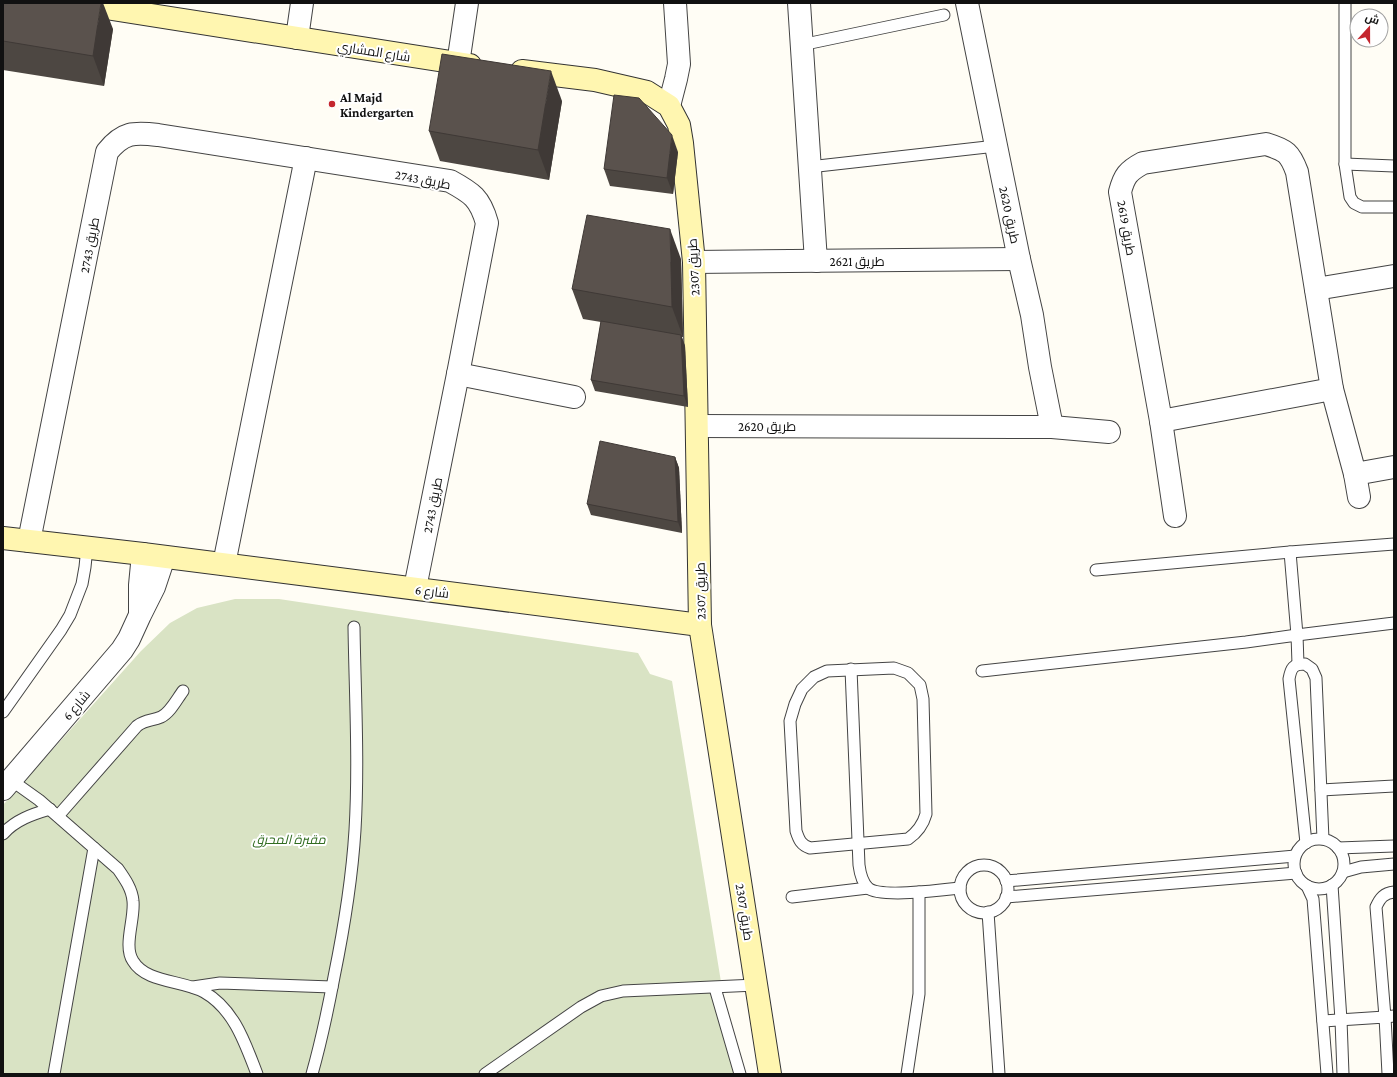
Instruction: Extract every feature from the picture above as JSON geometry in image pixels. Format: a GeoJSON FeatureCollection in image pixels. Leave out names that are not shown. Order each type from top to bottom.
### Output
{"type":"FeatureCollection","features":[{"type":"Feature","properties":{"kind":"street","name":"شارع المشاري"},"geometry":{"type":"LineString","coordinates":[[74,3],[129,7],[297,38],[458,64],[595,80],[647,92],[668,106]]}},
{"type":"Feature","properties":{"kind":"street"},"geometry":{"type":"LineString","coordinates":[[297,38],[302,3]]}},
{"type":"Feature","properties":{"kind":"street"},"geometry":{"type":"LineString","coordinates":[[458,64],[467,3]]}},
{"type":"Feature","properties":{"kind":"street"},"geometry":{"type":"LineString","coordinates":[[668,106],[679,64],[675,3]]}},
{"type":"Feature","properties":{"kind":"street"},"geometry":{"type":"LineString","coordinates":[[799,3],[816,261]]}},
{"type":"Feature","properties":{"kind":"street","name":"طريق 2620"},"geometry":{"type":"LineString","coordinates":[[967,3],[1019,260],[1032,315],[1040,367],[1052,427]]}},
{"type":"Feature","properties":{"kind":"street","name":"طريق 2307"},"geometry":{"type":"LineString","coordinates":[[668,106],[679,126],[682,143],[694,262],[698,426],[700,625],[770,1074]]}},
{"type":"Feature","properties":{"kind":"street","name":"طريق 2743"},"geometry":{"type":"LineString","coordinates":[[29,541],[108,152],[115,142],[127,135],[142,133],[450,182],[474,196],[483,208],[487,223],[415,588]]}},
{"type":"Feature","properties":{"kind":"street","name":"طريق 2619"},"geometry":{"type":"LineString","coordinates":[[1175,516],[1161,421],[1120,192],[1123,180],[1131,169],[1143,163],[1266,144],[1281,148],[1292,159],[1297,172],[1332,390],[1355,474],[1359,497]]}},
{"type":"Feature","properties":{"kind":"street"},"geometry":{"type":"LineString","coordinates":[[224,564],[306,158]]}},
{"type":"Feature","properties":{"kind":"street","name":"طريق 2621"},"geometry":{"type":"LineString","coordinates":[[694,262],[1019,260]]}},
{"type":"Feature","properties":{"kind":"street"},"geometry":{"type":"LineString","coordinates":[[1316,289],[1394,276]]}},
{"type":"Feature","properties":{"kind":"street"},"geometry":{"type":"LineString","coordinates":[[458,374],[574,397]]}},
{"type":"Feature","properties":{"kind":"street"},"geometry":{"type":"LineString","coordinates":[[1161,421],[1332,390]]}},
{"type":"Feature","properties":{"kind":"street","name":"طريق 2620"},"geometry":{"type":"LineString","coordinates":[[698,426],[1052,427],[1109,432]]}},
{"type":"Feature","properties":{"kind":"street"},"geometry":{"type":"LineString","coordinates":[[1355,474],[1394,467]]}},
{"type":"Feature","properties":{"kind":"street","name":"شارع 6"},"geometry":{"type":"LineString","coordinates":[[3,538],[154,555],[700,625]]}},
{"type":"Feature","properties":{"kind":"street","name":"شارع 6"},"geometry":{"type":"LineString","coordinates":[[6,781],[122,650],[129,639],[154,587],[154,555]]}},
{"type":"Feature","properties":{"kind":"lane"},"geometry":{"type":"LineString","coordinates":[[1345,3],[1345,164],[1350,197],[1354,203],[1362,207],[1394,207]]}},
{"type":"Feature","properties":{"kind":"lane"},"geometry":{"type":"LineString","coordinates":[[801,44],[944,15]]}},
{"type":"Feature","properties":{"kind":"lane"},"geometry":{"type":"LineString","coordinates":[[809,167],[996,146]]}},
{"type":"Feature","properties":{"kind":"lane"},"geometry":{"type":"LineString","coordinates":[[1345,164],[1394,166]]}},
{"type":"Feature","properties":{"kind":"lane"},"geometry":{"type":"LineString","coordinates":[[1096,570],[1394,544]]}},
{"type":"Feature","properties":{"kind":"lane"},"geometry":{"type":"LineString","coordinates":[[3,712],[70,615],[82,584],[87,547]]}},
{"type":"Feature","properties":{"kind":"lane"},"geometry":{"type":"LineString","coordinates":[[1290,552],[1298,664]]}},
{"type":"Feature","properties":{"kind":"lane"},"geometry":{"type":"LineString","coordinates":[[982,671],[1246,642],[1394,623]]}},
{"type":"Feature","properties":{"kind":"lane"},"geometry":{"type":"LineString","coordinates":[[312,1074],[319,1049],[332,987],[351,879],[357,782],[354,627]]}},
{"type":"Feature","properties":{"kind":"lane"},"geometry":{"type":"LineString","coordinates":[[1306,843],[1289,679],[1291,669],[1298,664],[1305,664],[1312,669],[1316,678],[1323,839]]}},
{"type":"Feature","properties":{"kind":"lane"},"geometry":{"type":"LineString","coordinates":[[894,668],[908,673],[920,685],[923,699],[926,814],[923,824],[915,834],[908,839],[858,844],[810,848],[803,845],[798,838],[796,831],[790,721],[795,704],[802,689],[814,677],[827,671],[894,668]]}},
{"type":"Feature","properties":{"kind":"lane"},"geometry":{"type":"LineString","coordinates":[[851,669],[859,865],[862,878],[868,888]]}},
{"type":"Feature","properties":{"kind":"lane"},"geometry":{"type":"LineString","coordinates":[[54,813],[137,726],[146,720],[163,716],[183,691]]}},
{"type":"Feature","properties":{"kind":"lane"},"geometry":{"type":"LineString","coordinates":[[6,781],[39,800],[118,869],[131,891],[133,909],[129,952],[137,967],[145,973],[193,986],[214,999],[231,1017],[238,1028],[257,1074]]}},
{"type":"Feature","properties":{"kind":"lane"},"geometry":{"type":"LineString","coordinates":[[1321,790],[1394,786]]}},
{"type":"Feature","properties":{"kind":"lane"},"geometry":{"type":"LineString","coordinates":[[3,834],[7,829],[39,812],[54,813]]}},
{"type":"Feature","properties":{"kind":"lane"},"geometry":{"type":"LineString","coordinates":[[1323,839],[1331,842],[1338,848],[1342,855],[1344,864],[1343,872],[1339,880],[1332,886],[1316,889],[1307,886],[1300,881],[1294,865],[1295,856],[1300,848],[1306,843],[1323,839]]}},
{"type":"Feature","properties":{"kind":"lane"},"geometry":{"type":"LineString","coordinates":[[1338,848],[1394,846]]}},
{"type":"Feature","properties":{"kind":"lane"},"geometry":{"type":"LineString","coordinates":[[54,1074],[94,848]]}},
{"type":"Feature","properties":{"kind":"lane"},"geometry":{"type":"LineString","coordinates":[[1006,881],[1295,856]]}},
{"type":"Feature","properties":{"kind":"lane"},"geometry":{"type":"LineString","coordinates":[[1343,872],[1361,867],[1394,864]]}},
{"type":"Feature","properties":{"kind":"lane"},"geometry":{"type":"LineString","coordinates":[[980,865],[996,868],[1006,881],[1008,889],[1002,904],[988,912],[979,912],[972,909],[965,904],[961,897],[961,880],[972,868],[980,865]]}},
{"type":"Feature","properties":{"kind":"lane"},"geometry":{"type":"LineString","coordinates":[[1006,897],[1296,873]]}},
{"type":"Feature","properties":{"kind":"lane"},"geometry":{"type":"LineString","coordinates":[[1307,886],[1313,899],[1327,1074]]}},
{"type":"Feature","properties":{"kind":"lane"},"geometry":{"type":"LineString","coordinates":[[1332,886],[1343,1074]]}},
{"type":"Feature","properties":{"kind":"lane"},"geometry":{"type":"LineString","coordinates":[[792,897],[868,888],[879,892],[919,892],[960,888]]}},
{"type":"Feature","properties":{"kind":"lane"},"geometry":{"type":"LineString","coordinates":[[907,1074],[919,994],[919,892]]}},
{"type":"Feature","properties":{"kind":"lane"},"geometry":{"type":"LineString","coordinates":[[1388,1074],[1390,1017],[1376,907],[1380,898],[1388,892],[1394,892]]}},
{"type":"Feature","properties":{"kind":"lane"},"geometry":{"type":"LineString","coordinates":[[988,912],[999,1074]]}},
{"type":"Feature","properties":{"kind":"lane"},"geometry":{"type":"LineString","coordinates":[[193,986],[220,983],[332,987]]}},
{"type":"Feature","properties":{"kind":"lane"},"geometry":{"type":"LineString","coordinates":[[485,1074],[581,1006],[601,996],[623,991],[756,986]]}},
{"type":"Feature","properties":{"kind":"lane"},"geometry":{"type":"LineString","coordinates":[[715,988],[740,1074]]}},
{"type":"Feature","properties":{"kind":"lane"},"geometry":{"type":"LineString","coordinates":[[1323,1021],[1390,1017]]}},
{"type":"Feature","properties":{"kind":"green space","name":"مقبرة المحرق"},"geometry":{"type":"Polygon","coordinates":[[[235,599],[279,599],[638,653],[650,674],[672,681],[736,1074],[3,1074],[3,805],[141,651],[170,623],[197,608],[235,599]]]}},
{"type":"Feature","properties":{"kind":"building"},"geometry":{"type":"Polygon","coordinates":[[[3,3],[101,3],[93,56],[3,41],[3,3]]]}},
{"type":"Feature","properties":{"kind":"building"},"geometry":{"type":"Polygon","coordinates":[[[442,54],[551,71],[538,150],[429,131],[442,54]]]}},
{"type":"Feature","properties":{"kind":"building"},"geometry":{"type":"Polygon","coordinates":[[[614,95],[639,98],[672,135],[667,178],[604,169],[614,95]]]}},
{"type":"Feature","properties":{"kind":"building"},"geometry":{"type":"Polygon","coordinates":[[[587,215],[670,229],[672,307],[572,289],[587,215]]]}},
{"type":"Feature","properties":{"kind":"building"},"geometry":{"type":"Polygon","coordinates":[[[601,321],[681,335],[684,396],[591,380],[601,321]]]}},
{"type":"Feature","properties":{"kind":"building"},"geometry":{"type":"Polygon","coordinates":[[[600,441],[675,457],[678,522],[587,504],[600,441]]]}},
{"type":"Feature","properties":{"kind":"place","name":"Al Majd Kindergarten"},"geometry":{"type":"Point","coordinates":[332,104]}}]}
